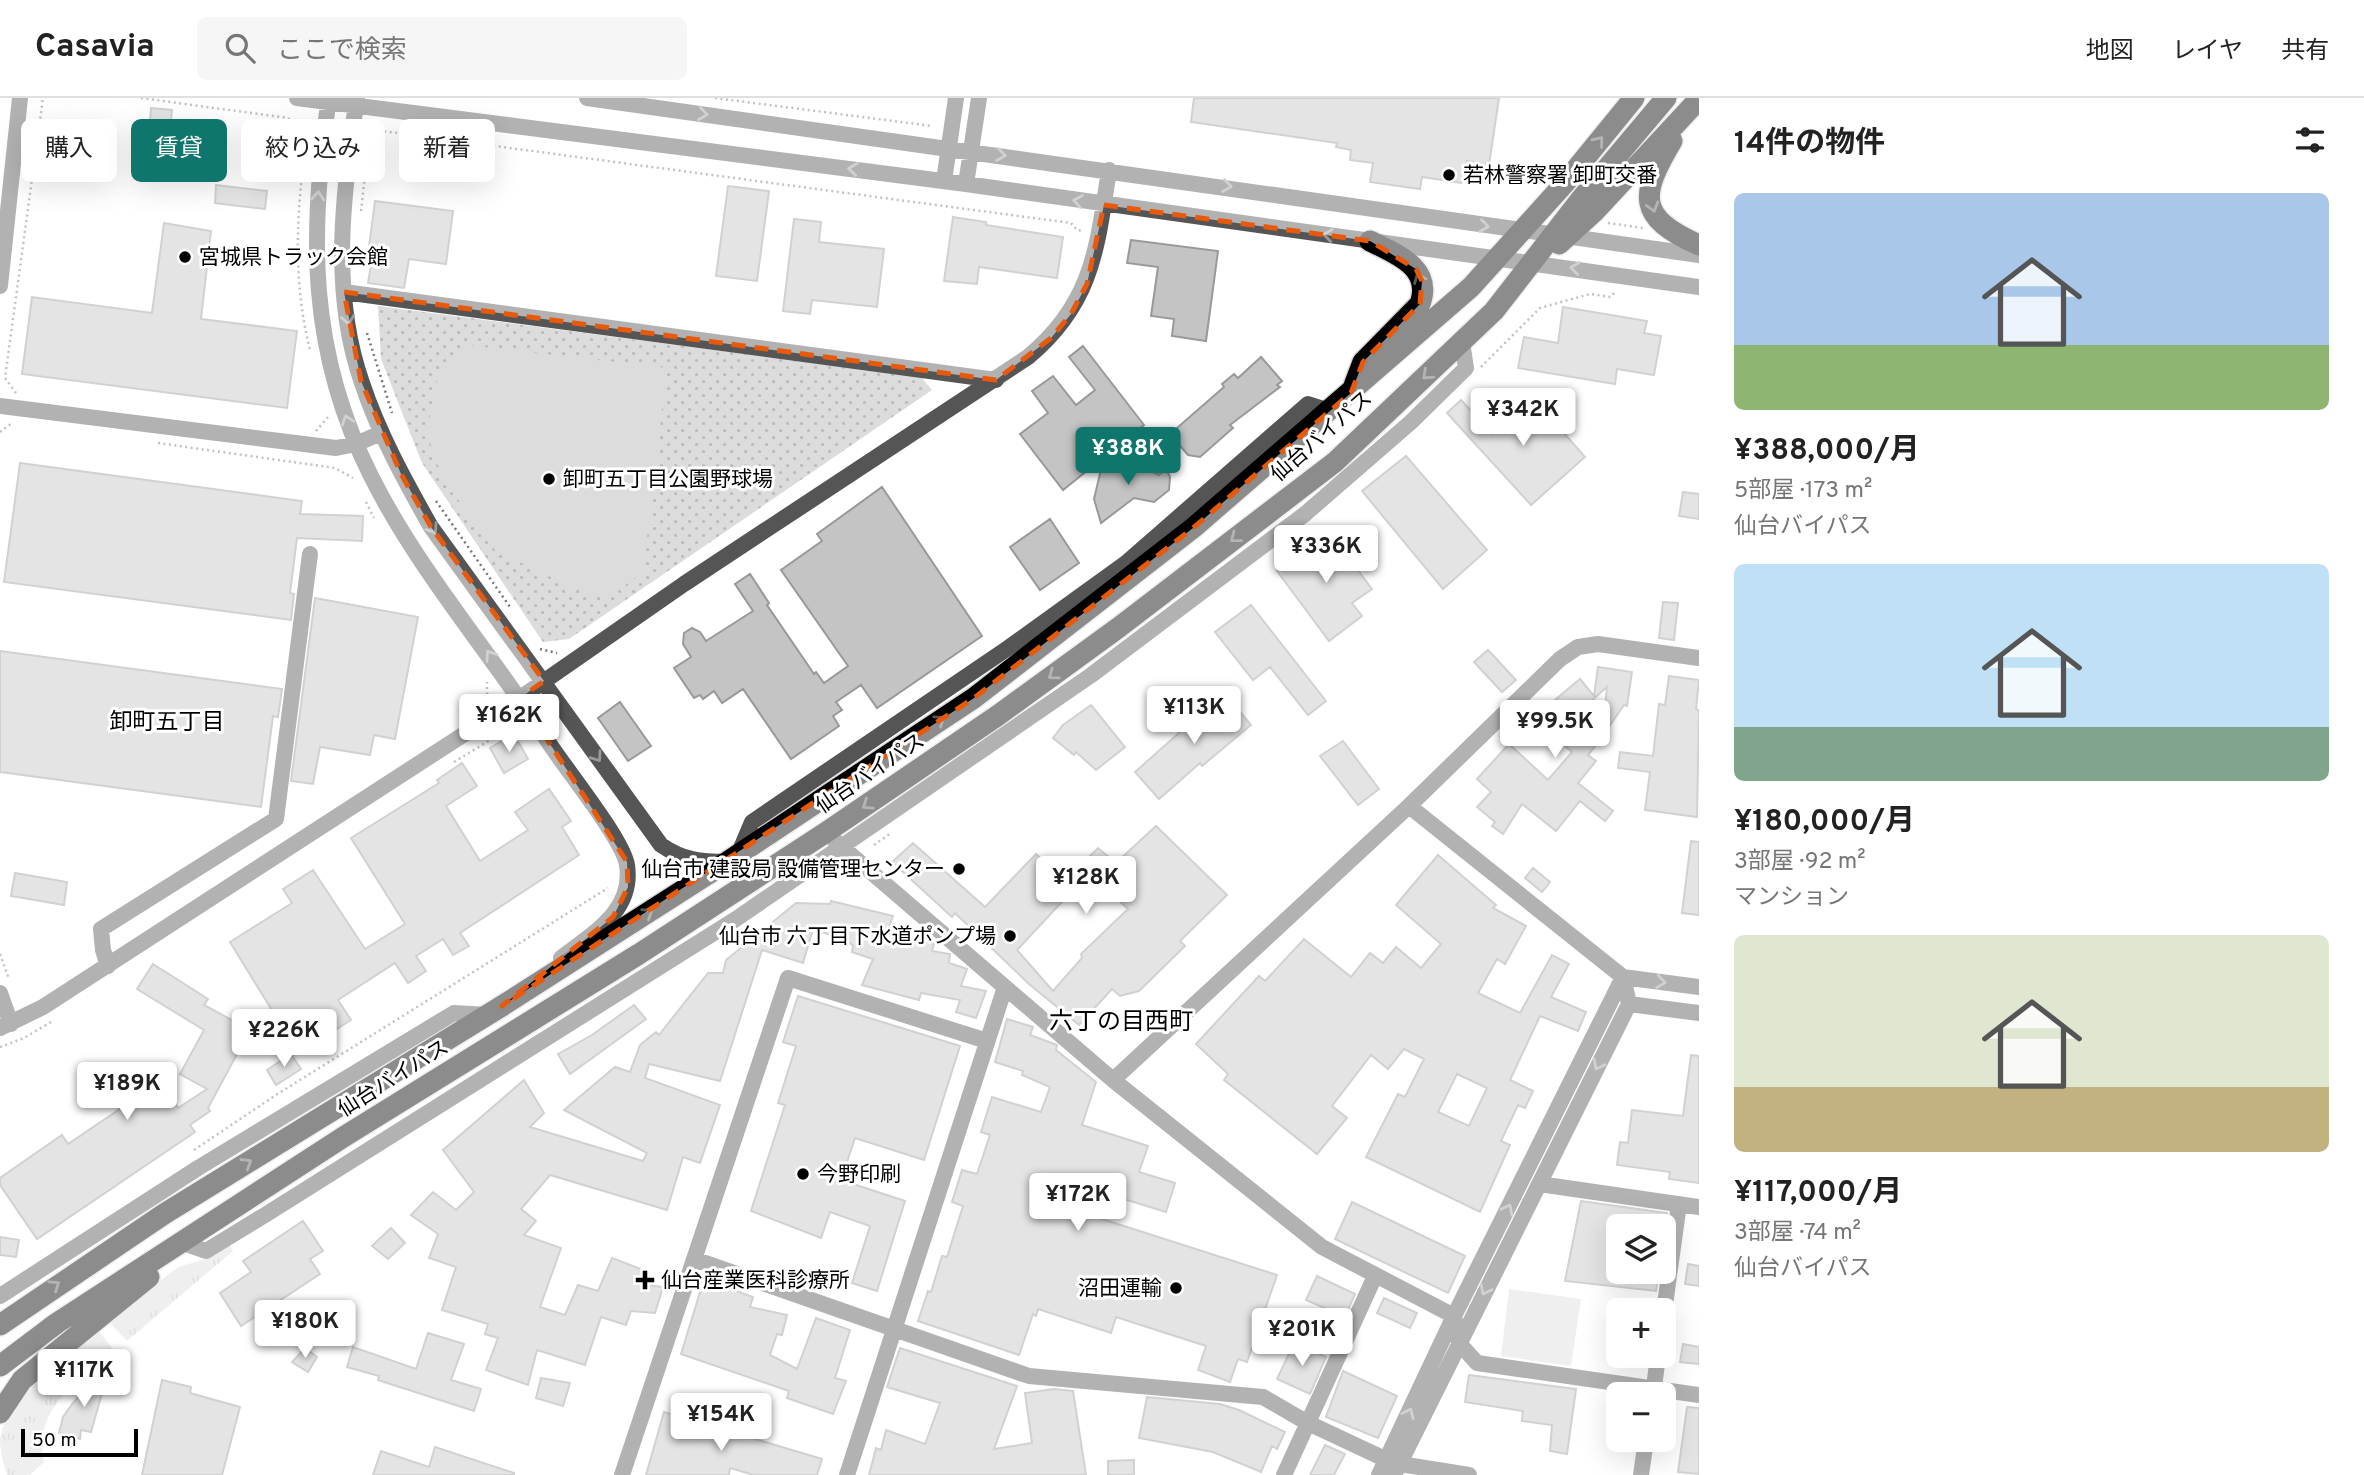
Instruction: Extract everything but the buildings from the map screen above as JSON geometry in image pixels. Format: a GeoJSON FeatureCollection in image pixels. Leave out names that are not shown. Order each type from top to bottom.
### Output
{"type":"FeatureCollection","features":[{"type":"Feature","properties":{"kind":"highway","name":"仙台バイパス"},"geometry":{"type":"LineString","coordinates":[[0,1325],[164,1214],[495,1011],[733,859],[974,698],[1193,528],[1471,287],[1634,98]]}},
{"type":"Feature","properties":{"kind":"highway"},"geometry":{"type":"LineString","coordinates":[[1560,237],[1665,98]]}},
{"type":"Feature","properties":{"kind":"highway"},"geometry":{"type":"LineString","coordinates":[[1560,237],[1697,101]]}},
{"type":"Feature","properties":{"kind":"highway"},"geometry":{"type":"LineString","coordinates":[[1697,101],[1651,176],[1649,198],[1654,215],[1662,226],[1699,245]]}},
{"type":"Feature","properties":{"kind":"highway","name":"仙台バイパス"},"geometry":{"type":"LineString","coordinates":[[0,1366],[57,1323],[345,1136],[639,954],[825,833],[1019,700],[1324,470],[1494,312],[1535,262],[1560,237]]}},
{"type":"Feature","properties":{"kind":"highway"},"geometry":{"type":"LineString","coordinates":[[1351,393],[1363,362],[1420,304],[1423,296],[1422,281],[1409,261],[1370,241]]}},
{"type":"Feature","properties":{"kind":"highway"},"geometry":{"type":"LineString","coordinates":[[0,1413],[22,1380],[157,1271],[180,1245]]}},
{"type":"Feature","properties":{"kind":"street"},"geometry":{"type":"LineString","coordinates":[[0,286],[20,98]]}},
{"type":"Feature","properties":{"kind":"street"},"geometry":{"type":"LineString","coordinates":[[297,98],[356,102],[944,181],[1699,287]]}},
{"type":"Feature","properties":{"kind":"street"},"geometry":{"type":"LineString","coordinates":[[587,98],[971,150],[1699,255]]}},
{"type":"Feature","properties":{"kind":"street"},"geometry":{"type":"LineString","coordinates":[[944,181],[956,98]]}},
{"type":"Feature","properties":{"kind":"street"},"geometry":{"type":"LineString","coordinates":[[966,184],[979,98]]}},
{"type":"Feature","properties":{"kind":"street"},"geometry":{"type":"LineString","coordinates":[[0,1296],[198,1168],[454,1013],[495,1011],[613,917],[628,887],[626,862],[611,833],[520,698],[412,546],[356,444],[336,387],[321,318],[316,274],[315,232],[328,100]]}},
{"type":"Feature","properties":{"kind":"street"},"geometry":{"type":"LineString","coordinates":[[356,102],[342,232],[344,292],[361,381],[381,433],[431,527],[661,845],[679,858],[698,863],[733,859]]}},
{"type":"Feature","properties":{"kind":"street"},"geometry":{"type":"LineString","coordinates":[[0,993],[6,1026],[108,966],[520,698],[684,584],[996,380],[1051,338],[1071,314],[1087,284],[1101,232],[1109,170]]}},
{"type":"Feature","properties":{"kind":"street"},"geometry":{"type":"LineString","coordinates":[[344,292],[996,380]]}},
{"type":"Feature","properties":{"kind":"street"},"geometry":{"type":"LineString","coordinates":[[180,1245],[206,1251],[736,919],[1090,676],[1304,514],[1411,422],[1466,368],[1462,342]]}},
{"type":"Feature","properties":{"kind":"street"},"geometry":{"type":"LineString","coordinates":[[0,406],[336,448],[356,444],[381,433]]}},
{"type":"Feature","properties":{"kind":"street"},"geometry":{"type":"LineString","coordinates":[[108,966],[103,950],[102,929],[276,819],[310,554]]}},
{"type":"Feature","properties":{"kind":"street"},"geometry":{"type":"LineString","coordinates":[[1113,1080],[1409,806],[1560,659],[1578,647],[1598,644],[1699,658]]}},
{"type":"Feature","properties":{"kind":"street"},"geometry":{"type":"LineString","coordinates":[[1409,806],[1623,977],[1699,987]]}},
{"type":"Feature","properties":{"kind":"street"},"geometry":{"type":"LineString","coordinates":[[825,833],[1113,1080],[1322,1247],[1454,1316]]}},
{"type":"Feature","properties":{"kind":"street"},"geometry":{"type":"LineString","coordinates":[[1379,1475],[1394,1466],[1459,1343],[1629,1004],[1623,977]]}},
{"type":"Feature","properties":{"kind":"street"},"geometry":{"type":"LineString","coordinates":[[1394,1466],[1454,1316],[1623,977]]}},
{"type":"Feature","properties":{"kind":"street"},"geometry":{"type":"LineString","coordinates":[[622,1475],[788,978],[987,1041]]}},
{"type":"Feature","properties":{"kind":"street"},"geometry":{"type":"LineString","coordinates":[[847,1475],[1005,987]]}},
{"type":"Feature","properties":{"kind":"street"},"geometry":{"type":"LineString","coordinates":[[1629,1004],[1699,1013]]}},
{"type":"Feature","properties":{"kind":"street"},"geometry":{"type":"LineString","coordinates":[[1539,1184],[1699,1207]]}},
{"type":"Feature","properties":{"kind":"street"},"geometry":{"type":"LineString","coordinates":[[1666,1298],[1679,1204]]}},
{"type":"Feature","properties":{"kind":"street"},"geometry":{"type":"LineString","coordinates":[[694,1259],[1029,1376],[1263,1397],[1394,1466],[1469,1475]]}},
{"type":"Feature","properties":{"kind":"street"},"geometry":{"type":"LineString","coordinates":[[1284,1475],[1306,1422],[1376,1276]]}},
{"type":"Feature","properties":{"kind":"street"},"geometry":{"type":"LineString","coordinates":[[1454,1316],[1459,1343],[1477,1363],[1606,1384]]}},
{"type":"Feature","properties":{"kind":"street"},"geometry":{"type":"LineString","coordinates":[[1676,1394],[1699,1395]]}},
{"type":"Feature","properties":{"kind":"street"},"geometry":{"type":"LineString","coordinates":[[1641,1475],[1644,1452]]}},
{"type":"Feature","properties":{"kind":"path"},"geometry":{"type":"LineString","coordinates":[[29,395],[15,393],[5,378],[43,98]]}},
{"type":"Feature","properties":{"kind":"path"},"geometry":{"type":"LineString","coordinates":[[141,98],[288,116],[291,119]]}},
{"type":"Feature","properties":{"kind":"path"},"geometry":{"type":"LineString","coordinates":[[715,98],[932,127]]}},
{"type":"Feature","properties":{"kind":"path"},"geometry":{"type":"LineString","coordinates":[[360,221],[366,147],[383,128],[1071,223],[1083,238]]}},
{"type":"Feature","properties":{"kind":"path"},"geometry":{"type":"LineString","coordinates":[[1602,219],[1606,223],[1654,230]]}},
{"type":"Feature","properties":{"kind":"path"},"geometry":{"type":"LineString","coordinates":[[1077,230],[1083,231]]}},
{"type":"Feature","properties":{"kind":"path"},"geometry":{"type":"LineString","coordinates":[[1510,328],[1515,334]]}},
{"type":"Feature","properties":{"kind":"path"},"geometry":{"type":"LineString","coordinates":[[366,330],[396,423]]}},
{"type":"Feature","properties":{"kind":"path"},"geometry":{"type":"LineString","coordinates":[[314,433],[328,417]]}},
{"type":"Feature","properties":{"kind":"path"},"geometry":{"type":"LineString","coordinates":[[0,432],[12,423],[24,425]]}},
{"type":"Feature","properties":{"kind":"path"},"geometry":{"type":"LineString","coordinates":[[148,442],[335,468],[353,478]]}},
{"type":"Feature","properties":{"kind":"path"},"geometry":{"type":"LineString","coordinates":[[436,500],[510,607]]}},
{"type":"Feature","properties":{"kind":"path"},"geometry":{"type":"LineString","coordinates":[[534,640],[541,651],[562,654]]}},
{"type":"Feature","properties":{"kind":"path"},"geometry":{"type":"LineString","coordinates":[[446,766],[506,731],[523,733]]}},
{"type":"Feature","properties":{"kind":"path"},"geometry":{"type":"LineString","coordinates":[[187,1155],[276,1095],[610,888]]}},
{"type":"Feature","properties":{"kind":"path"},"geometry":{"type":"LineString","coordinates":[[0,1047],[24,1038],[53,1021]]}},
{"type":"Feature","properties":{"kind":"highlighted area"},"geometry":{"type":"Polygon","coordinates":[[[1104,205],[1370,241],[1416,269],[1422,281],[1420,304],[1363,362],[1351,393],[1193,528],[974,698],[502,1006],[613,917],[628,887],[627,862],[520,698],[544,681],[431,527],[401,474],[361,381],[344,292],[996,380],[1051,338],[1071,314],[1087,284],[1104,205]]]}},
{"type":"Feature","properties":{"kind":"green space"},"geometry":{"type":"Polygon","coordinates":[[[378,306],[921,377],[932,390],[569,639],[543,642],[422,463],[381,359],[378,306]]]}},
{"type":"Feature","properties":{"kind":"green space","name":"卸町五丁目公園野球場"},"geometry":{"type":"Polygon","coordinates":[[[467,345],[667,368],[643,571],[608,599],[569,586],[495,550],[453,493],[437,464],[427,432],[439,370],[467,345]]]}},
{"type":"Feature","properties":{"kind":"green space"},"geometry":{"type":"Polygon","coordinates":[[[229,1244],[233,1251],[127,1341],[109,1322],[178,1267],[209,1258],[229,1244]]]}},
{"type":"Feature","properties":{"kind":"green space"},"geometry":{"type":"Polygon","coordinates":[[[1509,1289],[1581,1299],[1571,1366],[1501,1356],[1509,1289]]]}},
{"type":"Feature","properties":{"kind":"green space"},"geometry":{"type":"Polygon","coordinates":[[[97,1329],[114,1350],[73,1385],[52,1411],[45,1426],[42,1443],[44,1462],[30,1475],[7,1475],[0,1438],[14,1405],[39,1376],[97,1329]]]}},
{"type":"Feature","properties":{"kind":"place","name":"若林警察署 卸町交番"},"geometry":{"type":"Point","coordinates":[1449,175]}},
{"type":"Feature","properties":{"kind":"place","name":"宮城県トラック会館"},"geometry":{"type":"Point","coordinates":[185,257]}},
{"type":"Feature","properties":{"kind":"place","name":"卸町五丁目公園野球場"},"geometry":{"type":"Point","coordinates":[549,479]}},
{"type":"Feature","properties":{"kind":"place","name":"仙台市 建設局 設備管理センター"},"geometry":{"type":"Point","coordinates":[959,869]}},
{"type":"Feature","properties":{"kind":"place","name":"仙台市 六丁目下水道ポンプ場"},"geometry":{"type":"Point","coordinates":[1010,936]}},
{"type":"Feature","properties":{"kind":"place","name":"今野印刷"},"geometry":{"type":"Point","coordinates":[803,1174]}},
{"type":"Feature","properties":{"kind":"place","name":"仙台産業医科診療所"},"geometry":{"type":"Point","coordinates":[645,1280]}},
{"type":"Feature","properties":{"kind":"place","name":"沼田運輸"},"geometry":{"type":"Point","coordinates":[1176,1288]}},
{"type":"Feature","properties":{"kind":"district","name":"卸町五丁目"},"geometry":{"type":"Point","coordinates":[167,721]}},
{"type":"Feature","properties":{"kind":"district","name":"六丁の目西町"},"geometry":{"type":"Point","coordinates":[1121,1021]}}]}
